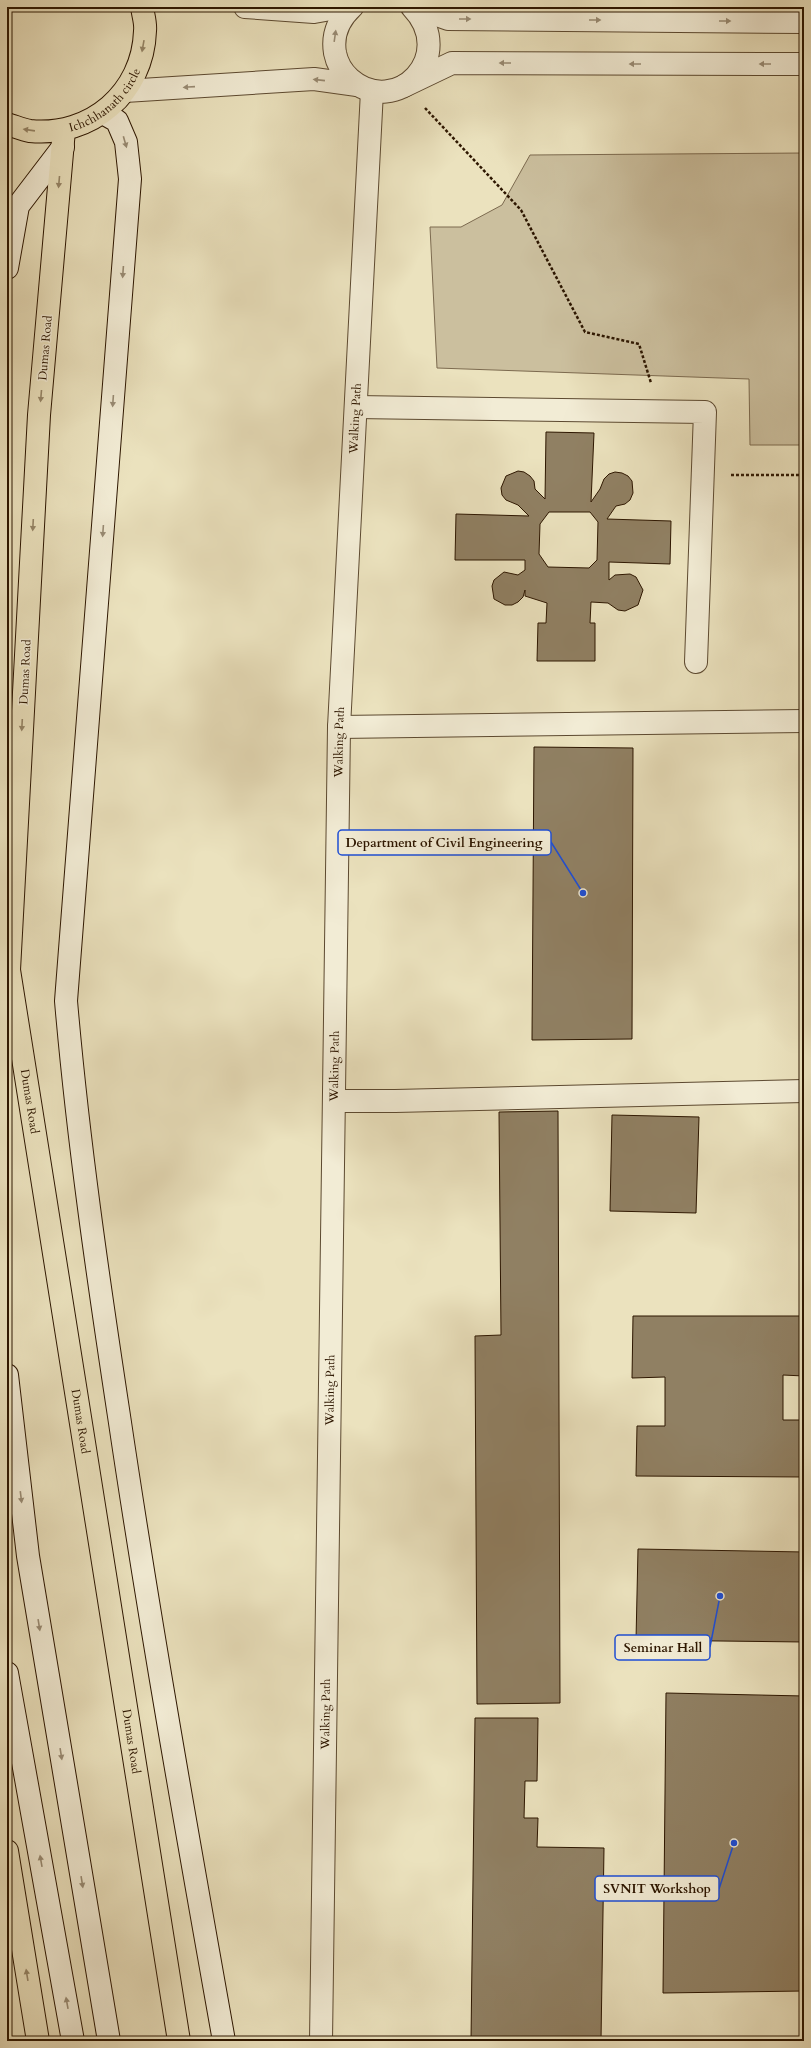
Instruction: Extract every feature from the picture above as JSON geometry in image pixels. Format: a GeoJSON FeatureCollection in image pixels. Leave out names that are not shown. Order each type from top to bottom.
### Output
{"type":"FeatureCollection","features":[{"type":"Feature","properties":{"kind":"main road","name":"Ichchhanath circle"},"geometry":{"type":"LineString","coordinates":[[7,124],[30,131],[63,138],[84,123],[103,113],[125,91],[140,63],[145,31],[142,7]]}},
{"type":"Feature","properties":{"kind":"main road","name":"Dumas Road"},"geometry":{"type":"LineString","coordinates":[[63,138],[39,415],[9,970],[179,2041]]}},
{"type":"Feature","properties":{"kind":"main road"},"geometry":{"type":"LineString","coordinates":[[7,1851],[38,2041]]}},
{"type":"Feature","properties":{"kind":"street"},"geometry":{"type":"LineString","coordinates":[[245,7],[314,12],[342,7]]}},
{"type":"Feature","properties":{"kind":"street"},"geometry":{"type":"LineString","coordinates":[[352,7],[343,16],[336,29],[334,44],[336,60],[345,75],[365,88]]}},
{"type":"Feature","properties":{"kind":"street"},"geometry":{"type":"LineString","coordinates":[[404,86],[417,76],[426,62],[429,46],[428,31],[421,17],[413,7]]}},
{"type":"Feature","properties":{"kind":"street"},"geometry":{"type":"LineString","coordinates":[[413,7],[448,19],[804,22]]}},
{"type":"Feature","properties":{"kind":"street"},"geometry":{"type":"LineString","coordinates":[[125,91],[314,79],[389,91],[404,86],[452,63],[804,64]]}},
{"type":"Feature","properties":{"kind":"street","name":"Walking Path"},"geometry":{"type":"LineString","coordinates":[[321,2041],[339,727],[356,407],[365,88]]}},
{"type":"Feature","properties":{"kind":"street"},"geometry":{"type":"LineString","coordinates":[[103,113],[116,121],[126,142],[130,179],[66,1001],[75,1107],[91,1234],[122,1441],[148,1612],[224,2041]]}},
{"type":"Feature","properties":{"kind":"street"},"geometry":{"type":"LineString","coordinates":[[7,268],[18,206],[63,138]]}},
{"type":"Feature","properties":{"kind":"street"},"geometry":{"type":"LineString","coordinates":[[356,407],[705,412],[696,662]]}},
{"type":"Feature","properties":{"kind":"street"},"geometry":{"type":"LineString","coordinates":[[339,727],[804,721]]}},
{"type":"Feature","properties":{"kind":"street"},"geometry":{"type":"LineString","coordinates":[[334,1101],[395,1101],[804,1091]]}},
{"type":"Feature","properties":{"kind":"street"},"geometry":{"type":"LineString","coordinates":[[7,1375],[28,1556],[109,2041]]}},
{"type":"Feature","properties":{"kind":"street"},"geometry":{"type":"LineString","coordinates":[[7,1673],[74,2041]]}},
{"type":"Feature","properties":{"kind":"path"},"geometry":{"type":"LineString","coordinates":[[404,86],[521,210],[585,332],[639,344],[661,411]]}},
{"type":"Feature","properties":{"kind":"path"},"geometry":{"type":"LineString","coordinates":[[703,475],[804,475]]}},
{"type":"Feature","properties":{"kind":"shaded area"},"geometry":{"type":"Polygon","coordinates":[[[804,153],[804,445],[750,445],[749,379],[437,368],[430,227],[461,227],[502,205],[530,155],[804,153]]]}},
{"type":"Feature","properties":{"kind":"building"},"geometry":{"type":"Polygon","coordinates":[[[546,432],[594,433],[591,502],[600,489],[604,479],[609,474],[615,472],[622,473],[628,476],[632,481],[633,493],[630,500],[625,504],[616,506],[607,519],[671,521],[670,564],[609,562],[609,580],[615,575],[630,574],[636,577],[643,590],[638,605],[625,611],[618,610],[608,603],[591,602],[590,623],[595,623],[595,661],[537,661],[538,623],[546,623],[547,603],[525,596],[525,590],[523,597],[512,605],[505,605],[494,599],[492,586],[494,580],[504,572],[518,575],[525,570],[525,560],[455,560],[456,514],[529,516],[518,505],[506,500],[502,495],[501,488],[506,476],[518,471],[524,472],[534,481],[535,489],[545,499],[546,432]],[[549,512],[540,524],[539,554],[548,567],[589,568],[597,560],[598,522],[590,512],[549,512]]]}},
{"type":"Feature","properties":{"kind":"building"},"geometry":{"type":"Polygon","coordinates":[[[534,747],[633,748],[632,1039],[532,1040],[534,747]]]}},
{"type":"Feature","properties":{"kind":"building"},"geometry":{"type":"Polygon","coordinates":[[[558,1111],[560,1703],[477,1704],[475,1336],[501,1335],[499,1112],[558,1111]]]}},
{"type":"Feature","properties":{"kind":"building"},"geometry":{"type":"Polygon","coordinates":[[[612,1115],[699,1117],[696,1213],[610,1211],[612,1115]]]}},
{"type":"Feature","properties":{"kind":"building"},"geometry":{"type":"Polygon","coordinates":[[[633,1316],[804,1316],[804,1376],[783,1375],[783,1420],[804,1420],[804,1477],[636,1476],[637,1426],[665,1426],[665,1377],[632,1378],[633,1316]]]}},
{"type":"Feature","properties":{"kind":"building"},"geometry":{"type":"Polygon","coordinates":[[[638,1549],[804,1552],[804,1642],[636,1640],[638,1549]]]}},
{"type":"Feature","properties":{"kind":"building"},"geometry":{"type":"Polygon","coordinates":[[[666,1693],[804,1696],[804,1991],[663,1993],[666,1693]]]}},
{"type":"Feature","properties":{"kind":"building"},"geometry":{"type":"Polygon","coordinates":[[[475,1718],[538,1718],[537,1781],[525,1781],[524,1818],[538,1818],[537,1847],[604,1848],[601,2041],[471,2041],[475,1718]]]}},
{"type":"Feature","properties":{"kind":"place","name":"Department of Civil Engineering"},"geometry":{"type":"Point","coordinates":[583,893]}},
{"type":"Feature","properties":{"kind":"place","name":"Seminar Hall"},"geometry":{"type":"Point","coordinates":[720,1596]}},
{"type":"Feature","properties":{"kind":"place","name":"SVNIT Workshop"},"geometry":{"type":"Point","coordinates":[734,1843]}}]}
